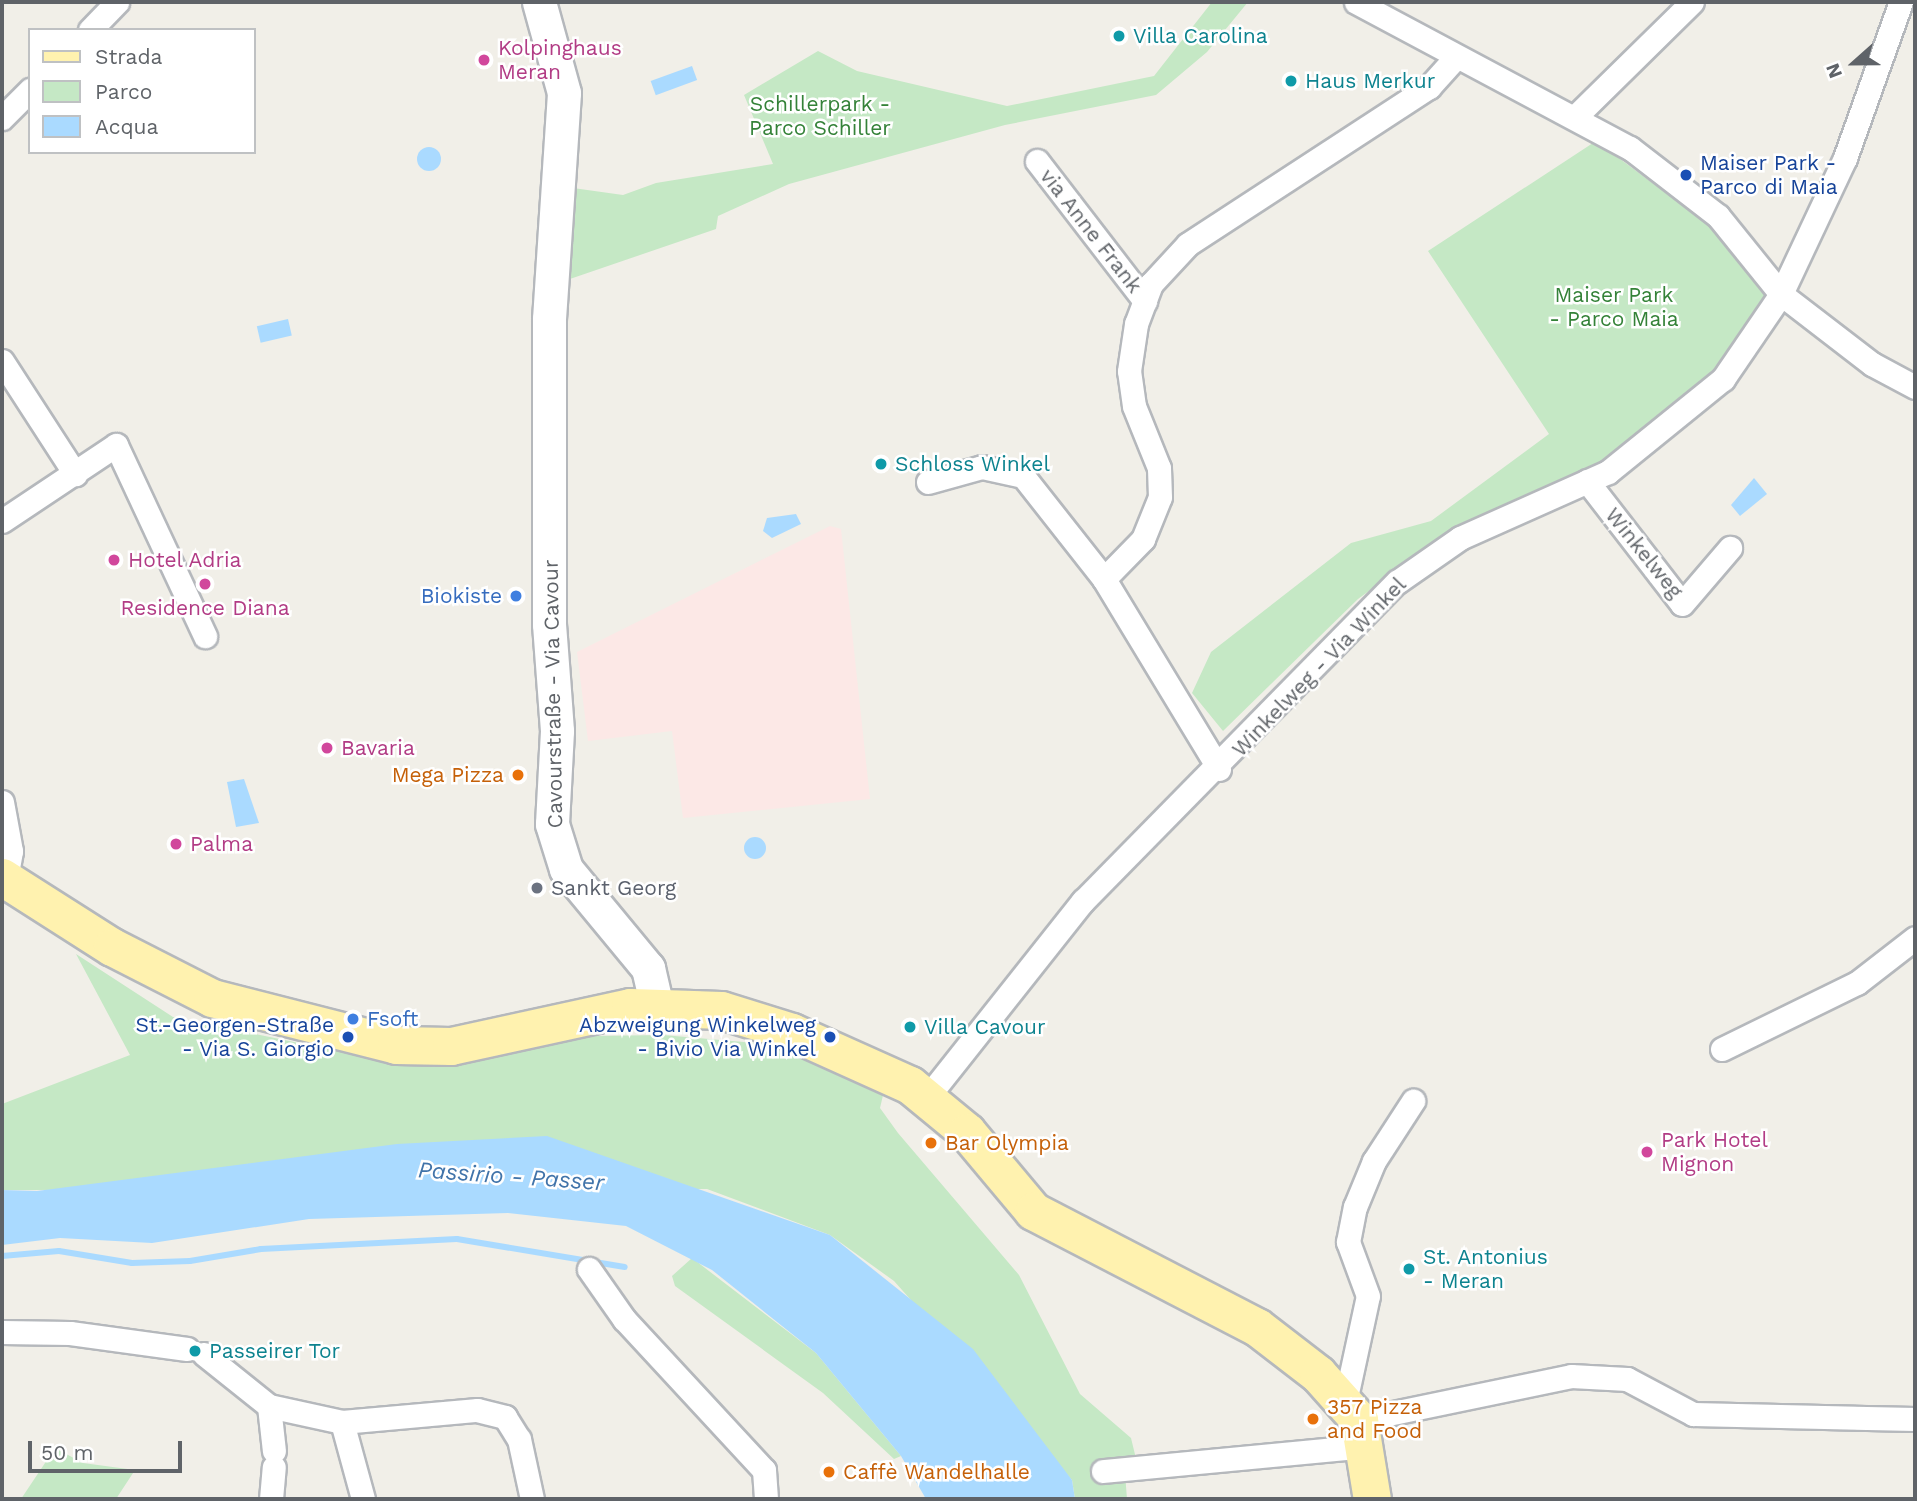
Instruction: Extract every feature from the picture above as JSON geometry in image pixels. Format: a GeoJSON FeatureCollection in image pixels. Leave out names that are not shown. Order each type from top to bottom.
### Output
{"type":"FeatureCollection","features":[{"type":"Feature","properties":{"kind":"main road"},"geometry":{"type":"LineString","coordinates":[[4,878],[112,947],[212,998],[396,1045],[450,1046],[657,1006],[721,1010],[792,1032],[929,1095],[1032,1211],[1257,1327],[1357,1423],[1372,1499]]}},
{"type":"Feature","properties":{"kind":"street"},"geometry":{"type":"LineString","coordinates":[[92,28],[117,2]]}},
{"type":"Feature","properties":{"kind":"street","name":"Cavourstraße - Via Cavour"},"geometry":{"type":"LineString","coordinates":[[539,2],[564,93],[549,319],[549,624],[557,731],[552,824],[566,869],[648,968],[657,1006]]}},
{"type":"Feature","properties":{"kind":"street"},"geometry":{"type":"LineString","coordinates":[[1356,2],[1456,57],[1577,115],[1718,216],[1781,294],[1872,364],[1915,387]]}},
{"type":"Feature","properties":{"kind":"street"},"geometry":{"type":"LineString","coordinates":[[1577,115],[1692,2]]}},
{"type":"Feature","properties":{"kind":"street","name":"Winkelweg - Via Winkel"},"geometry":{"type":"LineString","coordinates":[[929,1095],[1083,901],[1219,769],[1397,582],[1460,538],[1587,481],[1677,422],[1723,379],[1781,294],[1845,158],[1901,2]]}},
{"type":"Feature","properties":{"kind":"street"},"geometry":{"type":"LineString","coordinates":[[1104,579],[1143,540],[1160,497],[1159,468],[1134,406],[1129,371],[1151,284],[1188,244],[1429,88],[1456,57]]}},
{"type":"Feature","properties":{"kind":"street"},"geometry":{"type":"LineString","coordinates":[[2,118],[28,92]]}},
{"type":"Feature","properties":{"kind":"street","name":"via Anne Frank"},"geometry":{"type":"LineString","coordinates":[[1037,160],[1145,301]]}},
{"type":"Feature","properties":{"kind":"street"},"geometry":{"type":"LineString","coordinates":[[2,361],[75,474]]}},
{"type":"Feature","properties":{"kind":"street"},"geometry":{"type":"LineString","coordinates":[[2,521],[116,445],[205,636]]}},
{"type":"Feature","properties":{"kind":"street","name":"Winkelweg - Via Winkel"},"geometry":{"type":"LineString","coordinates":[[928,482],[982,467],[1023,476],[1104,579],[1219,769]]}},
{"type":"Feature","properties":{"kind":"street","name":"Winkelweg"},"geometry":{"type":"LineString","coordinates":[[1587,481],[1682,604],[1730,548]]}},
{"type":"Feature","properties":{"kind":"street"},"geometry":{"type":"LineString","coordinates":[[2,802],[11,851],[4,878]]}},
{"type":"Feature","properties":{"kind":"street"},"geometry":{"type":"LineString","coordinates":[[1722,1049],[1857,983],[1915,938]]}},
{"type":"Feature","properties":{"kind":"street"},"geometry":{"type":"LineString","coordinates":[[1357,1423],[1368,1296],[1348,1242],[1355,1207],[1374,1161],[1413,1101]]}},
{"type":"Feature","properties":{"kind":"street"},"geometry":{"type":"LineString","coordinates":[[589,1269],[624,1319],[764,1470],[766,1499]]}},
{"type":"Feature","properties":{"kind":"street"},"geometry":{"type":"LineString","coordinates":[[2,1332],[70,1333],[195,1351],[269,1406],[342,1422],[477,1410],[505,1417],[519,1438],[532,1499]]}},
{"type":"Feature","properties":{"kind":"street"},"geometry":{"type":"LineString","coordinates":[[1103,1471],[1357,1423],[1571,1376],[1628,1379],[1693,1413],[1915,1419]]}},
{"type":"Feature","properties":{"kind":"street"},"geometry":{"type":"LineString","coordinates":[[269,1406],[274,1459],[271,1499]]}},
{"type":"Feature","properties":{"kind":"street"},"geometry":{"type":"LineString","coordinates":[[342,1422],[363,1499]]}},
{"type":"Feature","properties":{"kind":"shaded area"},"geometry":{"type":"Polygon","coordinates":[[[830,526],[841,529],[870,799],[683,818],[672,731],[588,741],[577,652],[830,526]]]}},
{"type":"Feature","properties":{"kind":"green space","name":"Schillerpark - Parco Schiller"},"geometry":{"type":"Polygon","coordinates":[[[1212,2],[1248,2],[1207,52],[1156,95],[1005,125],[789,184],[718,216],[716,229],[567,280],[573,188],[623,195],[656,183],[773,164],[744,95],[818,51],[857,71],[1007,106],[1154,76],[1212,2]]]}},
{"type":"Feature","properties":{"kind":"green space","name":"Maiser Park - Parco Maia"},"geometry":{"type":"Polygon","coordinates":[[[1596,141],[1706,223],[1777,296],[1721,377],[1606,466],[1410,561],[1358,599],[1223,731],[1192,693],[1211,652],[1351,543],[1431,521],[1549,434],[1428,251],[1596,141]]]}},
{"type":"Feature","properties":{"kind":"green space"},"geometry":{"type":"Polygon","coordinates":[[[76,954],[173,1017],[362,1056],[438,1066],[595,1036],[663,1035],[768,1044],[884,1091],[880,1108],[898,1133],[1019,1275],[1080,1394],[1131,1438],[1139,1471],[1125,1473],[1127,1499],[1075,1499],[1072,1480],[894,1281],[830,1235],[707,1189],[2,1190],[2,1104],[130,1055],[76,954]]]}},
{"type":"Feature","properties":{"kind":"green space"},"geometry":{"type":"Polygon","coordinates":[[[692,1258],[816,1353],[901,1456],[894,1459],[823,1393],[675,1286],[672,1276],[692,1258]]]}},
{"type":"Feature","properties":{"kind":"green space"},"geometry":{"type":"Polygon","coordinates":[[[55,1448],[83,1463],[135,1470],[116,1499],[21,1499],[55,1448]]]}},
{"type":"Feature","properties":{"kind":"water"},"geometry":{"type":"Polygon","coordinates":[[[692,66],[697,80],[656,95],[651,81],[692,66]]]}},
{"type":"Feature","properties":{"kind":"water"},"geometry":{"type":"Polygon","coordinates":[[[429,147],[438,150],[441,159],[438,168],[429,171],[420,168],[417,159],[420,150],[429,147]]]}},
{"type":"Feature","properties":{"kind":"water"},"geometry":{"type":"Polygon","coordinates":[[[288,319],[292,336],[261,343],[257,326],[288,319]]]}},
{"type":"Feature","properties":{"kind":"water"},"geometry":{"type":"Polygon","coordinates":[[[1754,478],[1767,494],[1740,516],[1731,505],[1754,478]]]}},
{"type":"Feature","properties":{"kind":"water"},"geometry":{"type":"Polygon","coordinates":[[[796,514],[801,524],[772,538],[763,531],[767,518],[796,514]]]}},
{"type":"Feature","properties":{"kind":"water"},"geometry":{"type":"Polygon","coordinates":[[[244,779],[259,823],[236,827],[227,782],[244,779]]]}},
{"type":"Feature","properties":{"kind":"water"},"geometry":{"type":"Polygon","coordinates":[[[755,837],[765,844],[766,848],[759,858],[755,859],[745,852],[744,848],[751,838],[755,837]]]}},
{"type":"Feature","properties":{"kind":"water","name":"Passirio - Passer"},"geometry":{"type":"Polygon","coordinates":[[[547,1136],[830,1235],[973,1349],[1072,1480],[1075,1499],[926,1499],[901,1456],[816,1353],[712,1270],[626,1226],[508,1213],[309,1219],[152,1243],[60,1238],[2,1245],[2,1190],[37,1191],[397,1144],[547,1136]]]}},
{"type":"Feature","properties":{"kind":"waterway"},"geometry":{"type":"LineString","coordinates":[[2,1256],[59,1251],[132,1263],[190,1261],[261,1249],[457,1239],[625,1267]]}},
{"type":"Feature","properties":{"kind":"place","name":"Villa Carolina"},"geometry":{"type":"Point","coordinates":[1119,36]}},
{"type":"Feature","properties":{"kind":"place","name":"Kolpinghaus Meran"},"geometry":{"type":"Point","coordinates":[484,60]}},
{"type":"Feature","properties":{"kind":"place","name":"Haus Merkur"},"geometry":{"type":"Point","coordinates":[1291,81]}},
{"type":"Feature","properties":{"kind":"place","name":"Maiser Park - Parco di Maia"},"geometry":{"type":"Point","coordinates":[1686,175]}},
{"type":"Feature","properties":{"kind":"place","name":"Schloss Winkel"},"geometry":{"type":"Point","coordinates":[881,464]}},
{"type":"Feature","properties":{"kind":"place","name":"Hotel Adria"},"geometry":{"type":"Point","coordinates":[114,560]}},
{"type":"Feature","properties":{"kind":"place","name":"Residence Diana"},"geometry":{"type":"Point","coordinates":[205,584]}},
{"type":"Feature","properties":{"kind":"place","name":"Biokiste"},"geometry":{"type":"Point","coordinates":[516,596]}},
{"type":"Feature","properties":{"kind":"place","name":"Bavaria"},"geometry":{"type":"Point","coordinates":[327,748]}},
{"type":"Feature","properties":{"kind":"place","name":"Mega Pizza"},"geometry":{"type":"Point","coordinates":[518,775]}},
{"type":"Feature","properties":{"kind":"place","name":"Palma"},"geometry":{"type":"Point","coordinates":[176,844]}},
{"type":"Feature","properties":{"kind":"place","name":"Sankt Georg"},"geometry":{"type":"Point","coordinates":[537,888]}},
{"type":"Feature","properties":{"kind":"place","name":"Fsoft"},"geometry":{"type":"Point","coordinates":[353,1019]}},
{"type":"Feature","properties":{"kind":"place","name":"Villa Cavour"},"geometry":{"type":"Point","coordinates":[910,1027]}},
{"type":"Feature","properties":{"kind":"place","name":"St.-Georgen-Straße - Via S. Giorgio"},"geometry":{"type":"Point","coordinates":[348,1037]}},
{"type":"Feature","properties":{"kind":"place","name":"Abzweigung Winkelweg - Bivio Via Winkel"},"geometry":{"type":"Point","coordinates":[830,1037]}},
{"type":"Feature","properties":{"kind":"place","name":"Bar Olympia"},"geometry":{"type":"Point","coordinates":[931,1143]}},
{"type":"Feature","properties":{"kind":"place","name":"Park Hotel Mignon"},"geometry":{"type":"Point","coordinates":[1647,1152]}},
{"type":"Feature","properties":{"kind":"place","name":"St. Antonius - Meran"},"geometry":{"type":"Point","coordinates":[1409,1269]}},
{"type":"Feature","properties":{"kind":"place","name":"Passeirer Tor"},"geometry":{"type":"Point","coordinates":[195,1351]}},
{"type":"Feature","properties":{"kind":"place","name":"357 Pizza and Food"},"geometry":{"type":"Point","coordinates":[1313,1419]}},
{"type":"Feature","properties":{"kind":"place","name":"Caffè Wandelhalle"},"geometry":{"type":"Point","coordinates":[829,1472]}}]}
